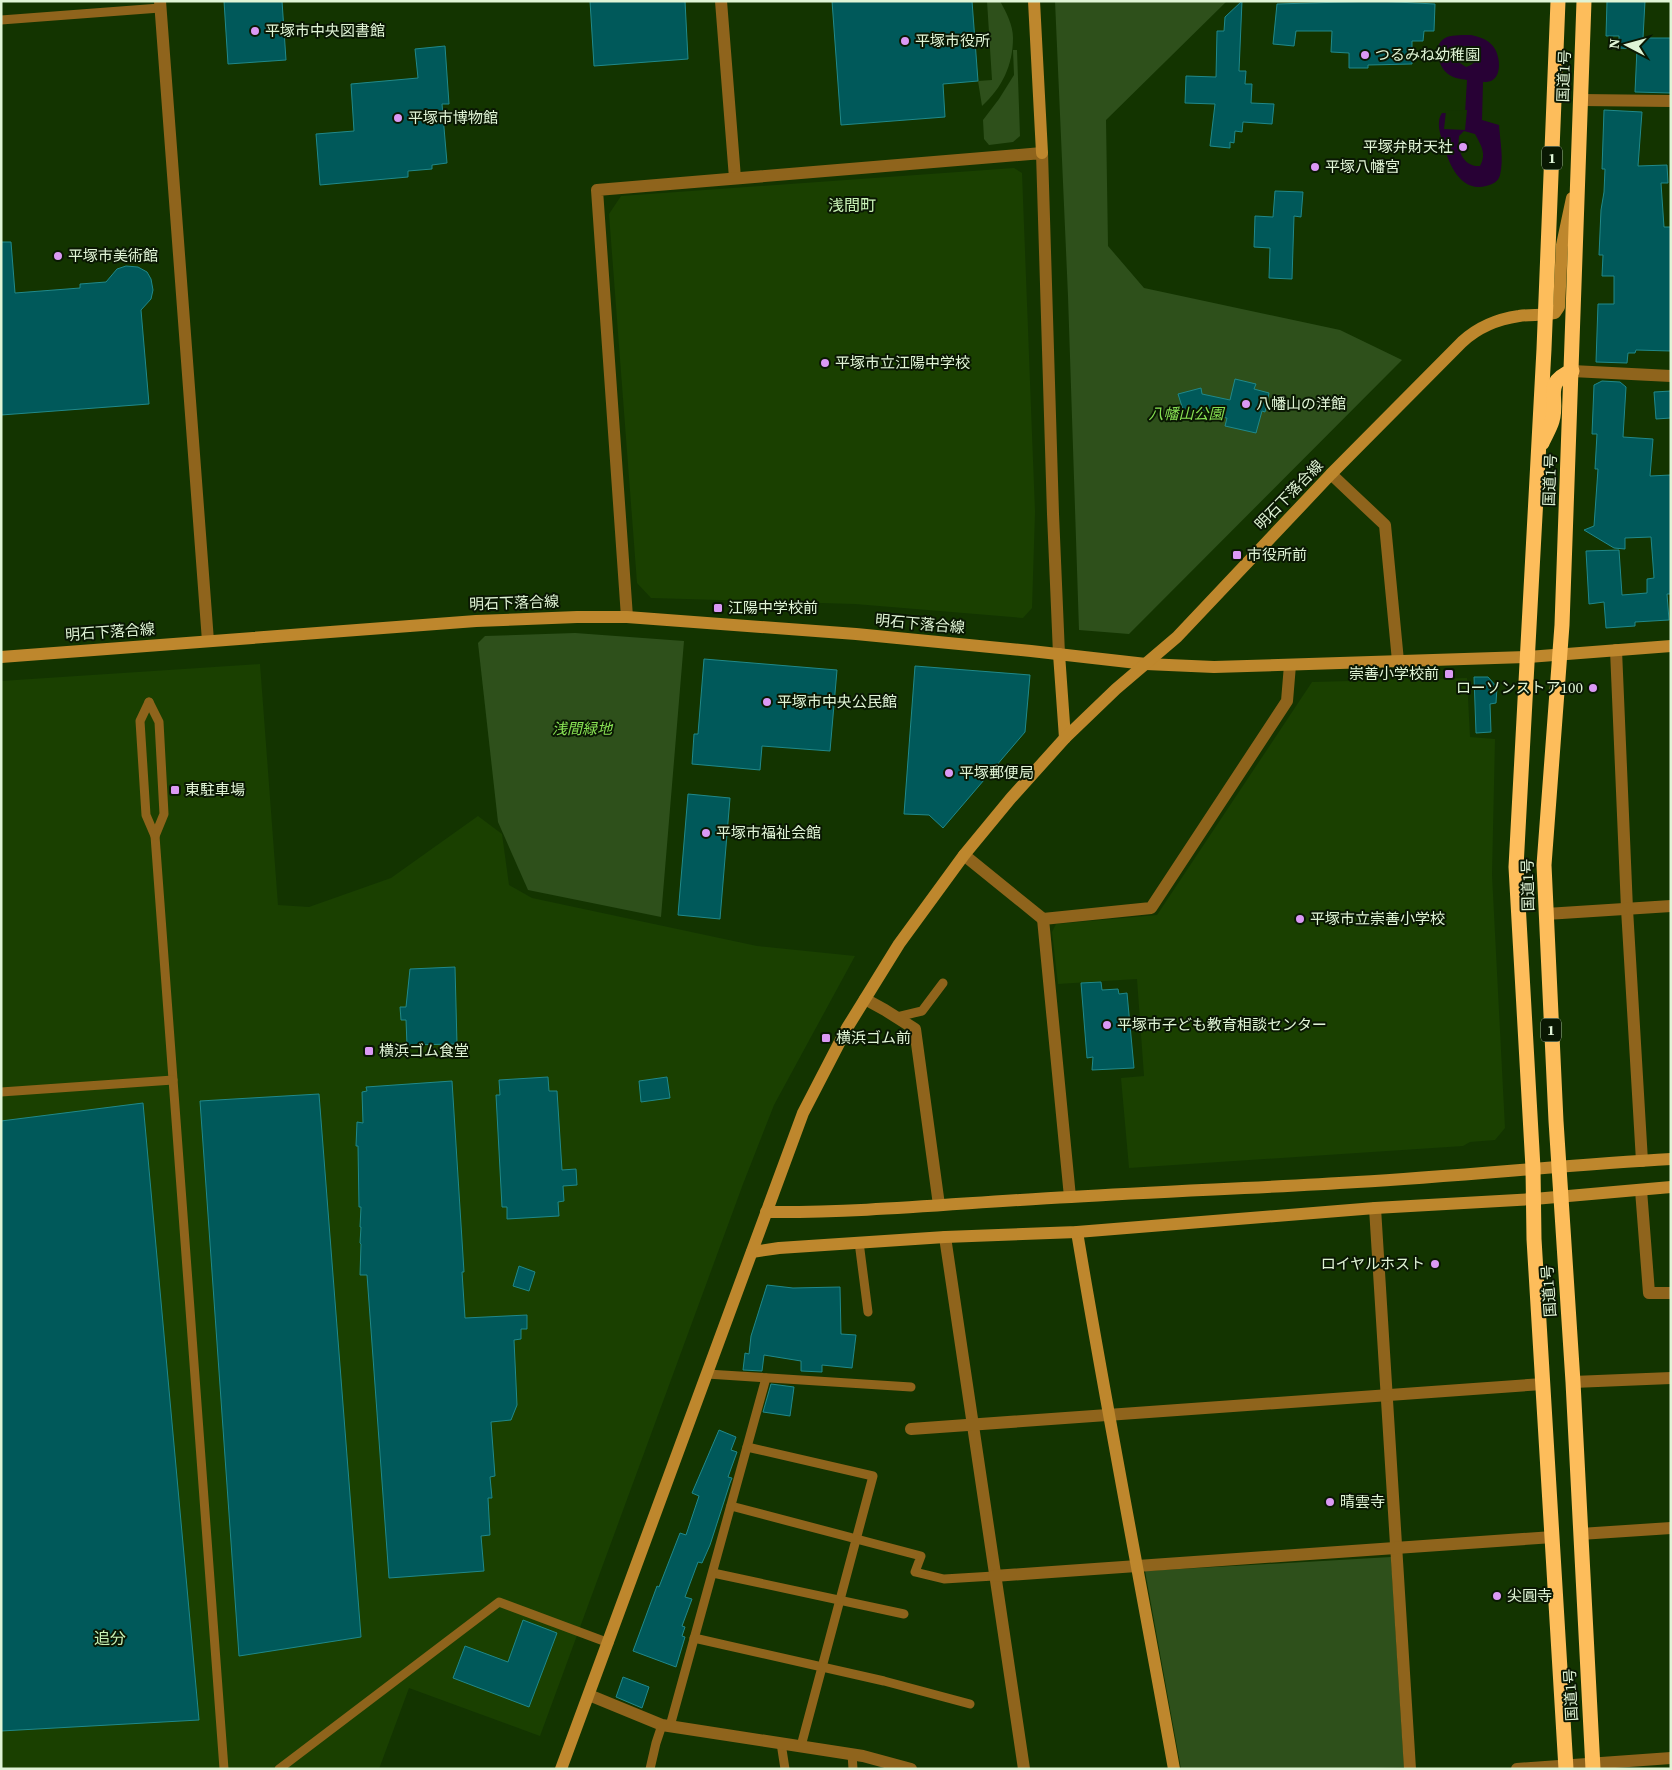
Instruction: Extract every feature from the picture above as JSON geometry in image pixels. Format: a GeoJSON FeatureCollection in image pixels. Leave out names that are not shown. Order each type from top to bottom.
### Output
{"type":"FeatureCollection","features":[{"type":"Feature","properties":{"kind":"highway","name":"国道1号"},"geometry":{"type":"LineString","coordinates":[[1558,1],[1546,315],[1516,866],[1533,1168],[1534,1239],[1566,1767]]}},
{"type":"Feature","properties":{"kind":"highway","name":"国道1号"},"geometry":{"type":"LineString","coordinates":[[1584,1],[1572,371],[1560,654],[1544,865],[1556,1121],[1573,1382],[1593,1766]]}},
{"type":"Feature","properties":{"kind":"highway"},"geometry":{"type":"LineString","coordinates":[[1539,449],[1552,421],[1554,384],[1561,375],[1572,371]]}},
{"type":"Feature","properties":{"kind":"street"},"geometry":{"type":"LineString","coordinates":[[721,1],[735,178]]}},
{"type":"Feature","properties":{"kind":"street"},"geometry":{"type":"LineString","coordinates":[[1034,1],[1042,153],[1052,504],[1065,738]]}},
{"type":"Feature","properties":{"kind":"street"},"geometry":{"type":"LineString","coordinates":[[160,5],[208,641]]}},
{"type":"Feature","properties":{"kind":"street"},"geometry":{"type":"LineString","coordinates":[[1581,100],[1671,101]]}},
{"type":"Feature","properties":{"kind":"street"},"geometry":{"type":"LineString","coordinates":[[628,617],[597,190],[1042,153]]}},
{"type":"Feature","properties":{"kind":"street"},"geometry":{"type":"LineString","coordinates":[[1546,315],[1555,313],[1559,307],[1562,245],[1577,176]]}},
{"type":"Feature","properties":{"kind":"street","name":"明石下落合線"},"geometry":{"type":"LineString","coordinates":[[1,656],[476,621],[628,617],[856,634],[1146,664],[1177,637],[1331,474],[1472,332],[1502,320],[1520,316],[1546,315]]}},
{"type":"Feature","properties":{"kind":"street"},"geometry":{"type":"LineString","coordinates":[[1572,371],[1671,376]]}},
{"type":"Feature","properties":{"kind":"street"},"geometry":{"type":"LineString","coordinates":[[1331,474],[1385,525],[1398,661]]}},
{"type":"Feature","properties":{"kind":"street"},"geometry":{"type":"LineString","coordinates":[[561,1769],[803,1113],[847,1028],[899,944],[964,855],[1011,798],[1065,738],[1116,689],[1146,664],[1214,667],[1528,657],[1671,646]]}},
{"type":"Feature","properties":{"kind":"street"},"geometry":{"type":"LineString","coordinates":[[1616,650],[1627,909],[1642,1161]]}},
{"type":"Feature","properties":{"kind":"street"},"geometry":{"type":"LineString","coordinates":[[964,855],[1043,919],[1152,908],[1287,701],[1290,665]]}},
{"type":"Feature","properties":{"kind":"street"},"geometry":{"type":"LineString","coordinates":[[1546,914],[1671,906]]}},
{"type":"Feature","properties":{"kind":"street"},"geometry":{"type":"LineString","coordinates":[[1043,919],[1070,1197]]}},
{"type":"Feature","properties":{"kind":"street"},"geometry":{"type":"LineString","coordinates":[[865,999],[915,1029],[939,1205]]}},
{"type":"Feature","properties":{"kind":"street"},"geometry":{"type":"LineString","coordinates":[[766,1212],[939,1205],[1356,1182],[1671,1159]]}},
{"type":"Feature","properties":{"kind":"street"},"geometry":{"type":"LineString","coordinates":[[752,1252],[779,1248],[945,1236],[1077,1232],[1375,1208],[1561,1197],[1671,1187]]}},
{"type":"Feature","properties":{"kind":"street"},"geometry":{"type":"LineString","coordinates":[[1641,1190],[1649,1293],[1671,1293]]}},
{"type":"Feature","properties":{"kind":"street"},"geometry":{"type":"LineString","coordinates":[[1375,1208],[1410,1769]]}},
{"type":"Feature","properties":{"kind":"street"},"geometry":{"type":"LineString","coordinates":[[1077,1232],[1108,1415],[1138,1566],[1174,1769]]}},
{"type":"Feature","properties":{"kind":"street"},"geometry":{"type":"LineString","coordinates":[[945,1236],[1024,1769]]}},
{"type":"Feature","properties":{"kind":"street"},"geometry":{"type":"LineString","coordinates":[[1573,1382],[1671,1378]]}},
{"type":"Feature","properties":{"kind":"street"},"geometry":{"type":"LineString","coordinates":[[912,1429],[1543,1384]]}},
{"type":"Feature","properties":{"kind":"street"},"geometry":{"type":"LineString","coordinates":[[1580,1534],[1671,1528]]}},
{"type":"Feature","properties":{"kind":"street"},"geometry":{"type":"LineString","coordinates":[[994,1576],[1552,1537]]}},
{"type":"Feature","properties":{"kind":"street"},"geometry":{"type":"LineString","coordinates":[[589,1695],[666,1725],[852,1754],[911,1769]]}},
{"type":"Feature","properties":{"kind":"street"},"geometry":{"type":"LineString","coordinates":[[1517,1769],[1593,1766],[1671,1758]]}},
{"type":"Feature","properties":{"kind":"lane"},"geometry":{"type":"LineString","coordinates":[[1,20],[160,5]]}},
{"type":"Feature","properties":{"kind":"lane"},"geometry":{"type":"LineString","coordinates":[[155,836],[164,814],[159,722],[149,702],[140,722],[146,815],[155,836],[224,1769]]}},
{"type":"Feature","properties":{"kind":"lane"},"geometry":{"type":"LineString","coordinates":[[897,1017],[922,1011],[943,983]]}},
{"type":"Feature","properties":{"kind":"lane"},"geometry":{"type":"LineString","coordinates":[[1,1092],[173,1080]]}},
{"type":"Feature","properties":{"kind":"lane"},"geometry":{"type":"LineString","coordinates":[[859,1242],[868,1312]]}},
{"type":"Feature","properties":{"kind":"lane"},"geometry":{"type":"LineString","coordinates":[[707,1374],[911,1387]]}},
{"type":"Feature","properties":{"kind":"lane"},"geometry":{"type":"LineString","coordinates":[[650,1769],[656,1743],[666,1725],[694,1638],[766,1378]]}},
{"type":"Feature","properties":{"kind":"lane"},"geometry":{"type":"LineString","coordinates":[[747,1448],[873,1476],[801,1746]]}},
{"type":"Feature","properties":{"kind":"lane"},"geometry":{"type":"LineString","coordinates":[[731,1506],[921,1556],[915,1572],[944,1579],[994,1576]]}},
{"type":"Feature","properties":{"kind":"lane"},"geometry":{"type":"LineString","coordinates":[[712,1573],[904,1614]]}},
{"type":"Feature","properties":{"kind":"lane"},"geometry":{"type":"LineString","coordinates":[[279,1769],[499,1602],[609,1642]]}},
{"type":"Feature","properties":{"kind":"lane"},"geometry":{"type":"LineString","coordinates":[[694,1638],[884,1681],[970,1704]]}},
{"type":"Feature","properties":{"kind":"lane"},"geometry":{"type":"LineString","coordinates":[[781,1743],[785,1769]]}},
{"type":"Feature","properties":{"kind":"lane"},"geometry":{"type":"LineString","coordinates":[[852,1754],[853,1769]]}},
{"type":"Feature","properties":{"kind":"shaded area"},"geometry":{"type":"Polygon","coordinates":[[[1471,35],[1480,37],[1490,43],[1497,53],[1499,64],[1499,70],[1495,78],[1491,81],[1483,82],[1482,120],[1499,125],[1502,156],[1501,169],[1499,177],[1495,182],[1477,187],[1469,185],[1462,180],[1452,167],[1445,151],[1439,124],[1442,113],[1465,114],[1467,80],[1452,76],[1444,70],[1439,61],[1439,45],[1447,37],[1471,35]],[[1470,46],[1459,49],[1457,54],[1457,61],[1466,67],[1470,66],[1476,58],[1475,52],[1470,46]],[[1464,131],[1459,136],[1461,153],[1470,164],[1480,166],[1483,157],[1481,146],[1475,134],[1464,131]]]}},
{"type":"Feature","properties":{"kind":"shaded area","name":"平塚市立江陽中学校"},"geometry":{"type":"Polygon","coordinates":[[[1014,168],[1022,173],[1035,512],[1032,608],[1023,618],[855,604],[651,598],[637,583],[609,214],[621,196],[1014,168]]]}},
{"type":"Feature","properties":{"kind":"shaded area"},"geometry":{"type":"Polygon","coordinates":[[[260,664],[278,905],[309,907],[391,878],[478,816],[502,834],[509,885],[532,898],[757,946],[855,956],[774,1105],[743,1184],[540,1736],[409,1688],[379,1769],[1,1769],[1,681],[260,664]]]}},
{"type":"Feature","properties":{"kind":"shaded area","name":"平塚市立崇善小学校"},"geometry":{"type":"Polygon","coordinates":[[[1467,678],[1470,737],[1495,739],[1492,875],[1505,1128],[1495,1140],[1470,1142],[1463,1146],[1129,1168],[1121,1078],[1144,1076],[1137,979],[1058,984],[1052,932],[1056,924],[1157,915],[1312,682],[1467,678]]]}},
{"type":"Feature","properties":{"kind":"green space"},"geometry":{"type":"Polygon","coordinates":[[[987,1],[1000,1],[1007,14],[1013,38],[1011,57],[1001,84],[982,106],[978,81],[992,80],[987,1]]]}},
{"type":"Feature","properties":{"kind":"green space","name":"八幡山公園"},"geometry":{"type":"Polygon","coordinates":[[[1055,1],[1227,1],[1106,120],[1108,246],[1144,288],[1340,330],[1402,360],[1129,634],[1079,630],[1068,296],[1055,1]]]}},
{"type":"Feature","properties":{"kind":"green space"},"geometry":{"type":"Polygon","coordinates":[[[1013,50],[1017,50],[1020,136],[1013,142],[989,145],[984,139],[983,120],[1014,75],[1013,50]]]}},
{"type":"Feature","properties":{"kind":"green space","name":"浅間緑地"},"geometry":{"type":"Polygon","coordinates":[[[575,633],[684,641],[661,917],[528,890],[498,822],[478,643],[485,636],[575,633]]]}},
{"type":"Feature","properties":{"kind":"green space"},"geometry":{"type":"Polygon","coordinates":[[[1391,1557],[1404,1767],[1181,1769],[1145,1571],[1391,1557]]]}},
{"type":"Feature","properties":{"kind":"pier"},"geometry":{"type":"Polygon","coordinates":[[[1467,110],[1465,130],[1444,129],[1446,111],[1467,110]]]}},
{"type":"Feature","properties":{"kind":"building","name":"平塚市中央図書館"},"geometry":{"type":"Polygon","coordinates":[[[224,1],[282,1],[286,60],[228,64],[224,1]]]}},
{"type":"Feature","properties":{"kind":"building"},"geometry":{"type":"Polygon","coordinates":[[[590,1],[685,1],[688,59],[594,66],[590,1]]]}},
{"type":"Feature","properties":{"kind":"building","name":"平塚市役所"},"geometry":{"type":"Polygon","coordinates":[[[832,1],[972,1],[978,81],[943,84],[945,117],[841,125],[832,1]]]}},
{"type":"Feature","properties":{"kind":"building"},"geometry":{"type":"Polygon","coordinates":[[[1242,1],[1239,71],[1246,71],[1245,84],[1252,84],[1251,103],[1274,104],[1272,124],[1243,122],[1242,132],[1235,131],[1234,143],[1230,142],[1230,148],[1210,146],[1215,104],[1185,103],[1186,76],[1216,77],[1217,31],[1224,31],[1225,17],[1242,1]]]}},
{"type":"Feature","properties":{"kind":"building"},"geometry":{"type":"Polygon","coordinates":[[[1377,1],[1435,4],[1434,31],[1424,31],[1423,41],[1412,41],[1412,64],[1368,65],[1368,68],[1349,68],[1349,53],[1331,52],[1332,31],[1296,31],[1294,46],[1273,44],[1277,4],[1377,1]]]}},
{"type":"Feature","properties":{"kind":"building"},"geometry":{"type":"Polygon","coordinates":[[[1607,1],[1645,1],[1643,38],[1671,38],[1671,93],[1635,92],[1637,49],[1619,48],[1619,36],[1606,36],[1607,1]]]}},
{"type":"Feature","properties":{"kind":"building","name":"平塚市博物館"},"geometry":{"type":"Polygon","coordinates":[[[445,46],[449,104],[442,104],[447,163],[432,165],[432,169],[408,171],[408,177],[320,185],[316,134],[354,131],[351,84],[418,78],[415,49],[445,46]]]}},
{"type":"Feature","properties":{"kind":"building"},"geometry":{"type":"Polygon","coordinates":[[[1604,110],[1642,112],[1638,166],[1667,165],[1668,183],[1661,183],[1664,227],[1671,227],[1671,351],[1636,350],[1635,353],[1628,353],[1627,363],[1596,362],[1598,304],[1614,304],[1614,276],[1602,276],[1603,255],[1599,255],[1605,169],[1602,169],[1604,110]]]}},
{"type":"Feature","properties":{"kind":"building"},"geometry":{"type":"Polygon","coordinates":[[[1275,191],[1303,192],[1301,217],[1294,216],[1292,279],[1269,278],[1270,248],[1254,247],[1255,216],[1273,217],[1275,191]]]}},
{"type":"Feature","properties":{"kind":"building","name":"平塚市美術館"},"geometry":{"type":"Polygon","coordinates":[[[1,242],[11,242],[15,293],[80,288],[80,284],[106,282],[117,269],[126,266],[138,267],[147,272],[151,279],[153,290],[151,299],[141,310],[149,404],[1,415],[1,242]]]}},
{"type":"Feature","properties":{"kind":"building","name":"八幡山の洋館"},"geometry":{"type":"Polygon","coordinates":[[[1235,379],[1256,384],[1254,389],[1269,393],[1265,412],[1262,411],[1256,433],[1225,426],[1227,418],[1221,417],[1223,405],[1185,416],[1178,394],[1201,388],[1202,394],[1230,400],[1235,379]]]}},
{"type":"Feature","properties":{"kind":"building"},"geometry":{"type":"Polygon","coordinates":[[[1602,381],[1620,382],[1626,387],[1623,437],[1653,439],[1650,476],[1671,475],[1671,594],[1667,594],[1669,620],[1635,622],[1635,626],[1606,628],[1604,602],[1589,604],[1586,551],[1619,550],[1622,595],[1647,593],[1647,579],[1654,578],[1651,537],[1625,538],[1625,549],[1614,548],[1584,530],[1594,526],[1598,469],[1595,469],[1597,434],[1592,434],[1594,385],[1602,381]]]}},
{"type":"Feature","properties":{"kind":"building"},"geometry":{"type":"Polygon","coordinates":[[[1671,391],[1671,418],[1656,419],[1654,392],[1671,391]]]}},
{"type":"Feature","properties":{"kind":"building","name":"平塚市中央公民館"},"geometry":{"type":"Polygon","coordinates":[[[704,659],[837,670],[830,751],[762,746],[760,770],[692,764],[694,734],[698,734],[704,659]]]}},
{"type":"Feature","properties":{"kind":"building","name":"平塚郵便局"},"geometry":{"type":"Polygon","coordinates":[[[915,666],[1030,675],[1025,732],[943,828],[929,815],[904,814],[915,666]]]}},
{"type":"Feature","properties":{"kind":"building"},"geometry":{"type":"Polygon","coordinates":[[[1474,677],[1488,677],[1497,687],[1496,703],[1490,704],[1491,732],[1476,733],[1474,677]]]}},
{"type":"Feature","properties":{"kind":"building","name":"平塚市福祉会館"},"geometry":{"type":"Polygon","coordinates":[[[688,794],[730,798],[720,919],[678,915],[688,794]]]}},
{"type":"Feature","properties":{"kind":"building"},"geometry":{"type":"Polygon","coordinates":[[[455,967],[457,1044],[407,1045],[406,1020],[401,1020],[400,1007],[406,1007],[410,969],[455,967]]]}},
{"type":"Feature","properties":{"kind":"building","name":"平塚市子ども教育相談センター"},"geometry":{"type":"Polygon","coordinates":[[[1101,982],[1102,990],[1118,989],[1119,994],[1127,993],[1134,1068],[1092,1070],[1093,1057],[1087,1058],[1081,983],[1101,982]]]}},
{"type":"Feature","properties":{"kind":"building"},"geometry":{"type":"Polygon","coordinates":[[[548,1077],[549,1091],[557,1091],[562,1170],[576,1169],[577,1185],[563,1186],[564,1201],[558,1202],[559,1216],[507,1219],[507,1207],[502,1207],[496,1095],[500,1095],[499,1080],[548,1077]]]}},
{"type":"Feature","properties":{"kind":"building"},"geometry":{"type":"Polygon","coordinates":[[[667,1077],[670,1098],[641,1102],[639,1081],[667,1077]]]}},
{"type":"Feature","properties":{"kind":"building"},"geometry":{"type":"Polygon","coordinates":[[[452,1081],[464,1272],[462,1272],[465,1318],[527,1315],[527,1329],[521,1329],[521,1339],[514,1340],[517,1405],[511,1420],[491,1422],[495,1476],[490,1477],[492,1498],[488,1498],[490,1535],[481,1536],[484,1571],[389,1578],[367,1275],[360,1275],[361,1207],[359,1207],[358,1146],[356,1146],[357,1122],[363,1123],[362,1092],[367,1091],[366,1087],[452,1081]]]}},
{"type":"Feature","properties":{"kind":"building"},"geometry":{"type":"Polygon","coordinates":[[[319,1094],[361,1637],[239,1656],[200,1101],[319,1094]]]}},
{"type":"Feature","properties":{"kind":"building"},"geometry":{"type":"Polygon","coordinates":[[[143,1103],[199,1720],[1,1731],[1,1121],[143,1103]]]}},
{"type":"Feature","properties":{"kind":"building"},"geometry":{"type":"Polygon","coordinates":[[[519,1266],[535,1272],[529,1291],[513,1286],[519,1266]]]}},
{"type":"Feature","properties":{"kind":"building"},"geometry":{"type":"Polygon","coordinates":[[[767,1285],[793,1288],[840,1287],[841,1334],[856,1335],[852,1368],[822,1365],[822,1372],[801,1371],[801,1361],[764,1355],[762,1371],[743,1370],[745,1353],[749,1354],[751,1336],[767,1285]]]}},
{"type":"Feature","properties":{"kind":"building"},"geometry":{"type":"Polygon","coordinates":[[[771,1384],[794,1387],[790,1416],[763,1412],[771,1384]]]}},
{"type":"Feature","properties":{"kind":"building"},"geometry":{"type":"Polygon","coordinates":[[[719,1430],[736,1437],[731,1450],[737,1452],[728,1477],[732,1478],[710,1545],[702,1563],[698,1562],[685,1597],[692,1599],[682,1626],[685,1627],[682,1636],[685,1637],[676,1667],[633,1651],[657,1586],[659,1587],[680,1533],[686,1535],[699,1496],[692,1493],[719,1430]]]}},
{"type":"Feature","properties":{"kind":"building"},"geometry":{"type":"Polygon","coordinates":[[[523,1620],[557,1633],[529,1707],[453,1678],[465,1646],[508,1662],[523,1620]]]}},
{"type":"Feature","properties":{"kind":"building"},"geometry":{"type":"Polygon","coordinates":[[[623,1677],[649,1687],[642,1708],[616,1697],[623,1677]]]}},
{"type":"Feature","properties":{"kind":"place","name":"平塚市中央図書館"},"geometry":{"type":"Point","coordinates":[255,31]}},
{"type":"Feature","properties":{"kind":"place","name":"平塚市役所"},"geometry":{"type":"Point","coordinates":[905,41]}},
{"type":"Feature","properties":{"kind":"place","name":"つるみね幼稚園"},"geometry":{"type":"Point","coordinates":[1365,55]}},
{"type":"Feature","properties":{"kind":"place","name":"平塚市博物館"},"geometry":{"type":"Point","coordinates":[398,118]}},
{"type":"Feature","properties":{"kind":"place","name":"平塚弁財天社"},"geometry":{"type":"Point","coordinates":[1463,147]}},
{"type":"Feature","properties":{"kind":"place","name":"平塚八幡宮"},"geometry":{"type":"Point","coordinates":[1315,167]}},
{"type":"Feature","properties":{"kind":"place","name":"平塚市美術館"},"geometry":{"type":"Point","coordinates":[58,256]}},
{"type":"Feature","properties":{"kind":"place","name":"平塚市立江陽中学校"},"geometry":{"type":"Point","coordinates":[825,363]}},
{"type":"Feature","properties":{"kind":"place","name":"八幡山の洋館"},"geometry":{"type":"Point","coordinates":[1246,404]}},
{"type":"Feature","properties":{"kind":"place","name":"市役所前"},"geometry":{"type":"Point","coordinates":[1237,555]}},
{"type":"Feature","properties":{"kind":"place","name":"江陽中学校前"},"geometry":{"type":"Point","coordinates":[718,608]}},
{"type":"Feature","properties":{"kind":"place","name":"崇善小学校前"},"geometry":{"type":"Point","coordinates":[1449,674]}},
{"type":"Feature","properties":{"kind":"place","name":"ローソンストア100"},"geometry":{"type":"Point","coordinates":[1593,688]}},
{"type":"Feature","properties":{"kind":"place","name":"平塚市中央公民館"},"geometry":{"type":"Point","coordinates":[767,702]}},
{"type":"Feature","properties":{"kind":"place","name":"平塚郵便局"},"geometry":{"type":"Point","coordinates":[949,773]}},
{"type":"Feature","properties":{"kind":"place","name":"東駐車場"},"geometry":{"type":"Point","coordinates":[175,790]}},
{"type":"Feature","properties":{"kind":"place","name":"平塚市福祉会館"},"geometry":{"type":"Point","coordinates":[706,833]}},
{"type":"Feature","properties":{"kind":"place","name":"平塚市立崇善小学校"},"geometry":{"type":"Point","coordinates":[1300,919]}},
{"type":"Feature","properties":{"kind":"place","name":"平塚市子ども教育相談センター"},"geometry":{"type":"Point","coordinates":[1107,1025]}},
{"type":"Feature","properties":{"kind":"place","name":"横浜ゴム前"},"geometry":{"type":"Point","coordinates":[826,1038]}},
{"type":"Feature","properties":{"kind":"place","name":"横浜ゴム食堂"},"geometry":{"type":"Point","coordinates":[369,1051]}},
{"type":"Feature","properties":{"kind":"place","name":"ロイヤルホスト"},"geometry":{"type":"Point","coordinates":[1435,1264]}},
{"type":"Feature","properties":{"kind":"place","name":"晴雲寺"},"geometry":{"type":"Point","coordinates":[1330,1502]}},
{"type":"Feature","properties":{"kind":"place","name":"尖圓寺"},"geometry":{"type":"Point","coordinates":[1497,1596]}},
{"type":"Feature","properties":{"kind":"district","name":"浅間町"},"geometry":{"type":"Point","coordinates":[852,205]}},
{"type":"Feature","properties":{"kind":"district","name":"追分"},"geometry":{"type":"Point","coordinates":[110,1638]}}]}
